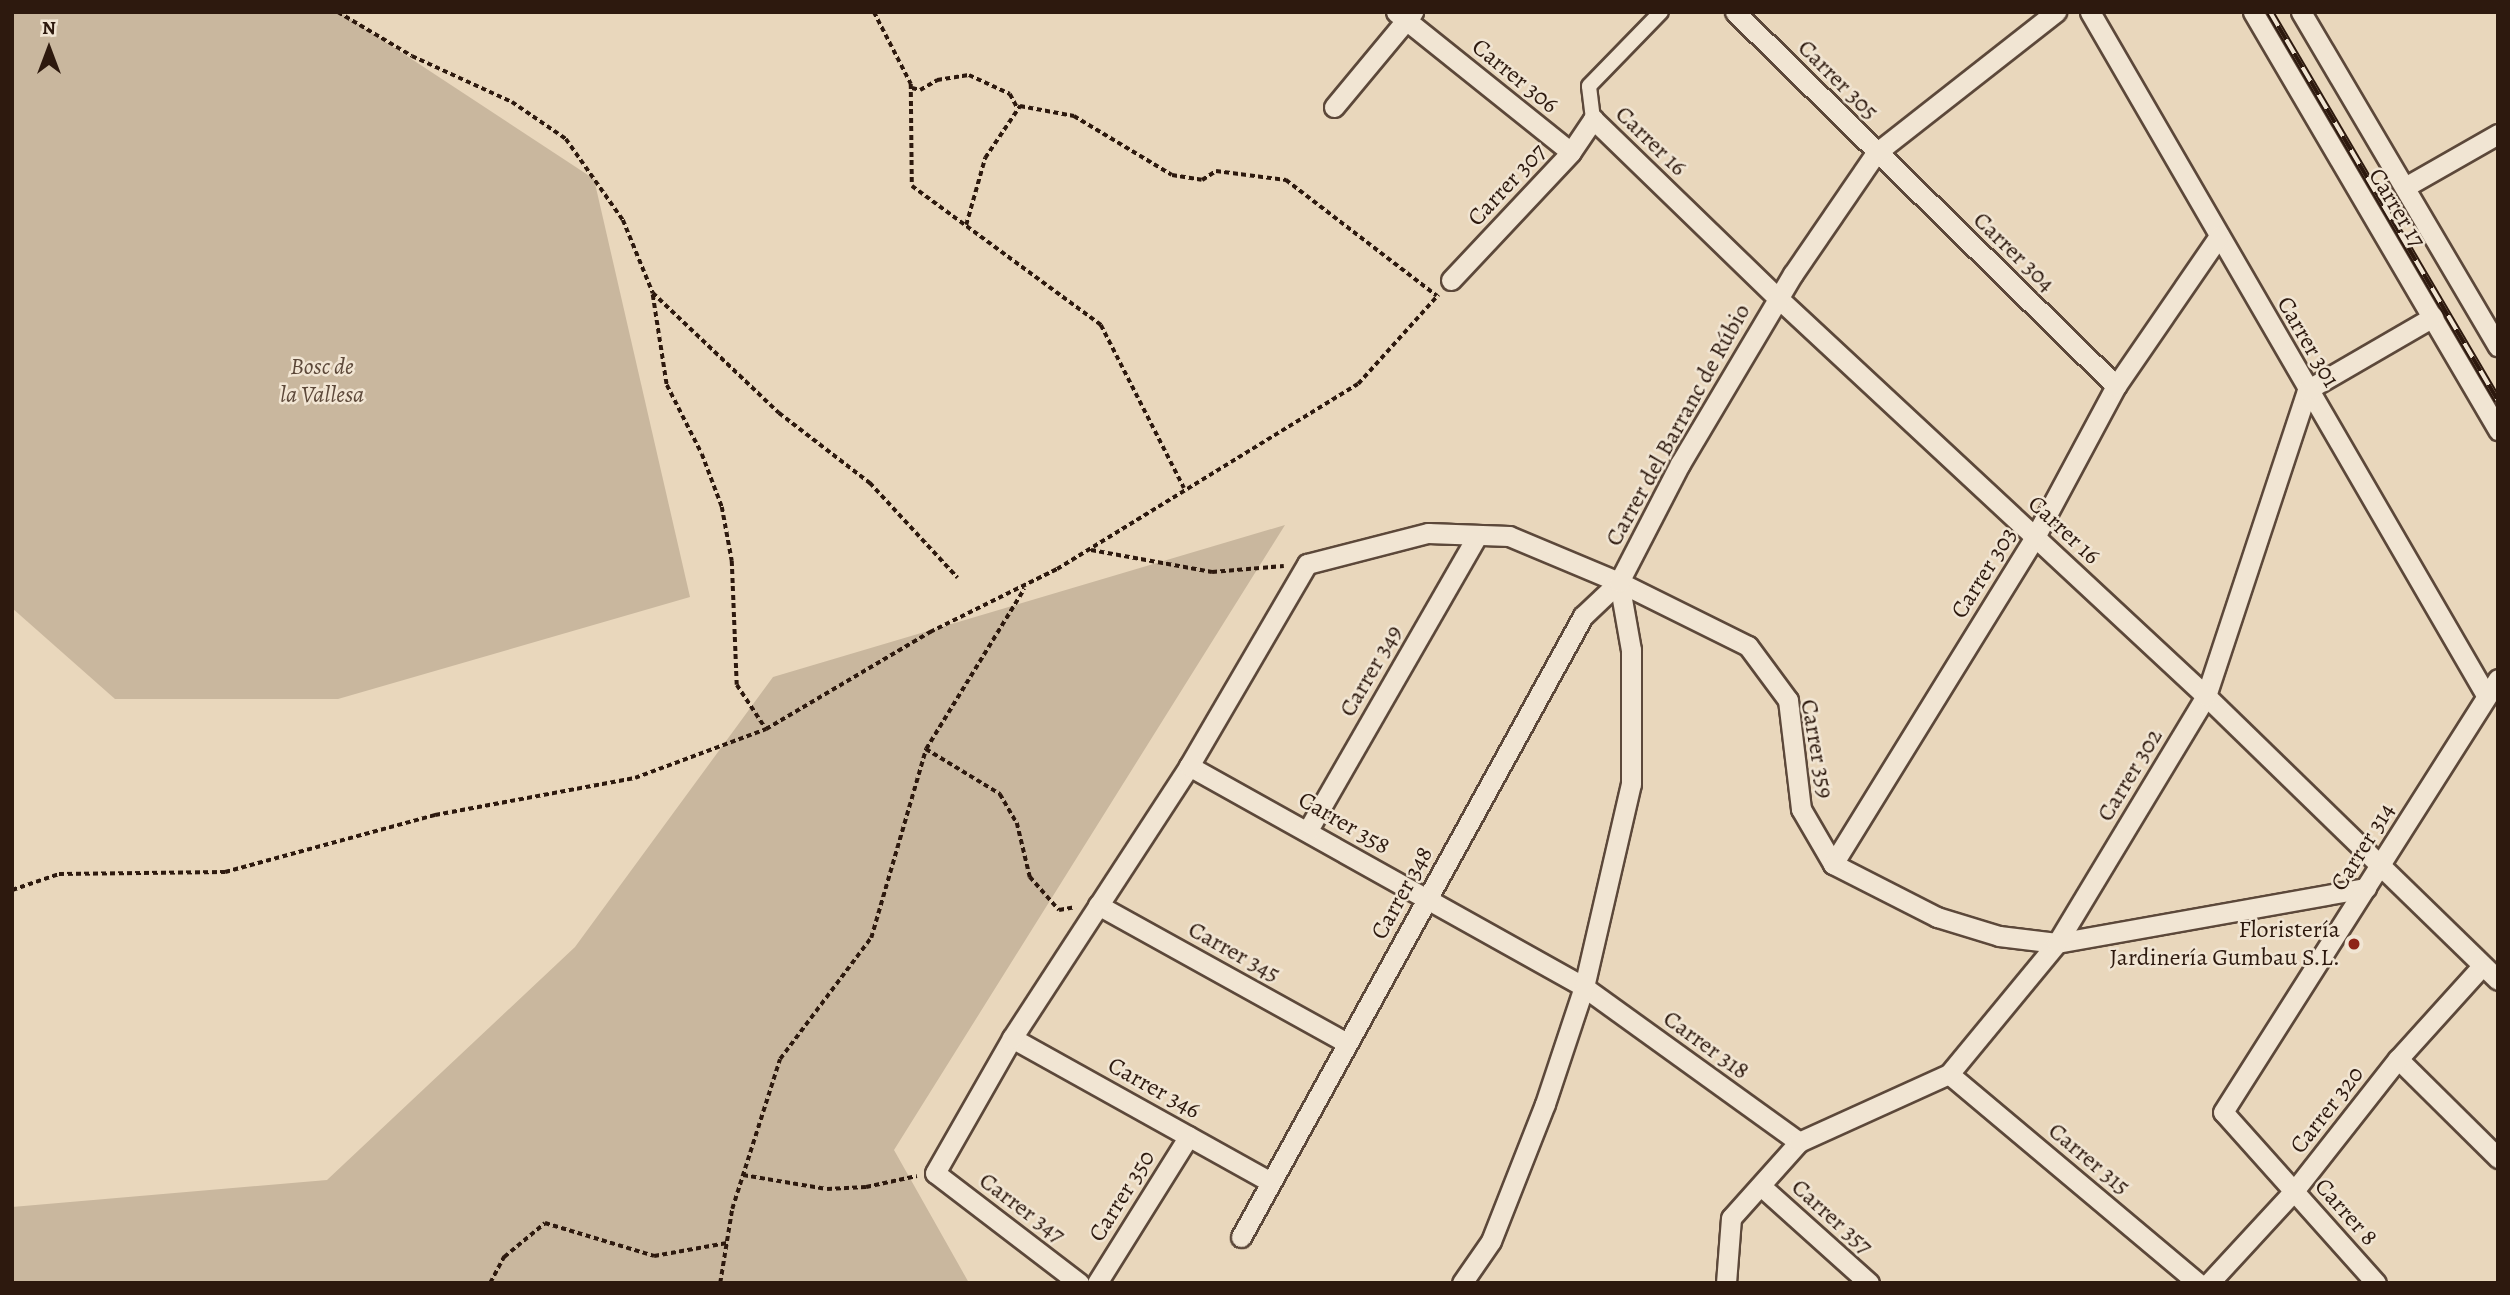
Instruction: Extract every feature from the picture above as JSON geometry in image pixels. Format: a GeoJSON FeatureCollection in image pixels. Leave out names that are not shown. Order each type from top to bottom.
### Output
{"type":"FeatureCollection","features":[{"type":"Feature","properties":{"kind":"street"},"geometry":{"type":"LineString","coordinates":[[1593,119],[1590,86],[1661,12]]}},
{"type":"Feature","properties":{"kind":"street","name":"Carrer 305"},"geometry":{"type":"LineString","coordinates":[[1735,12],[1877,153]]}},
{"type":"Feature","properties":{"kind":"street","name":"Carrer del Barranc de Rúbio"},"geometry":{"type":"LineString","coordinates":[[1462,1283],[1491,1241],[1545,1104],[1584,987],[1631,784],[1631,650],[1619,582],[1679,464],[1778,298],[1877,153],[2056,12]]}},
{"type":"Feature","properties":{"kind":"street","name":"Carrer 301"},"geometry":{"type":"LineString","coordinates":[[2091,12],[2307,390],[2492,687]]}},
{"type":"Feature","properties":{"kind":"street","name":"Carrer 17"},"geometry":{"type":"LineString","coordinates":[[2253,12],[2498,430]]}},
{"type":"Feature","properties":{"kind":"street","name":"Carrer 17"},"geometry":{"type":"LineString","coordinates":[[2301,12],[2498,346]]}},
{"type":"Feature","properties":{"kind":"street"},"geometry":{"type":"LineString","coordinates":[[1334,107],[1405,15]]}},
{"type":"Feature","properties":{"kind":"street","name":"Carrer 306"},"geometry":{"type":"LineString","coordinates":[[1405,15],[1571,152]]}},
{"type":"Feature","properties":{"kind":"street","name":"Carrer 307"},"geometry":{"type":"LineString","coordinates":[[1451,280],[1571,152],[1593,119]]}},
{"type":"Feature","properties":{"kind":"street","name":"Carrer 16"},"geometry":{"type":"LineString","coordinates":[[1593,119],[1778,298],[2206,696],[2498,980]]}},
{"type":"Feature","properties":{"kind":"street"},"geometry":{"type":"LineString","coordinates":[[2405,187],[2498,134]]}},
{"type":"Feature","properties":{"kind":"street","name":"Carrer 304"},"geometry":{"type":"LineString","coordinates":[[1877,153],[2116,386]]}},
{"type":"Feature","properties":{"kind":"street","name":"Carrer 303"},"geometry":{"type":"LineString","coordinates":[[1833,864],[2035,537],[2116,386],[2219,236]]}},
{"type":"Feature","properties":{"kind":"street"},"geometry":{"type":"LineString","coordinates":[[2307,390],[2433,317]]}},
{"type":"Feature","properties":{"kind":"street","name":"Carrer 302"},"geometry":{"type":"LineString","coordinates":[[1726,1283],[1731,1218],[1762,1187],[1799,1142],[1949,1074],[2057,943],[2206,696],[2307,390]]}},
{"type":"Feature","properties":{"kind":"street","name":"Carrer 359"},"geometry":{"type":"LineString","coordinates":[[1307,564],[1427,533],[1476,537],[1508,536],[1619,582],[1748,646],[1788,700],[1801,809],[1833,864]]}},
{"type":"Feature","properties":{"kind":"street","name":"Carrer 349"},"geometry":{"type":"LineString","coordinates":[[1308,830],[1476,537]]}},
{"type":"Feature","properties":{"kind":"street"},"geometry":{"type":"LineString","coordinates":[[934,1172],[1012,1038],[1189,765],[1307,564]]}},
{"type":"Feature","properties":{"kind":"street","name":"Carrer 348"},"geometry":{"type":"LineString","coordinates":[[1241,1237],[1583,616],[1619,582]]}},
{"type":"Feature","properties":{"kind":"street","name":"Carrer 314"},"geometry":{"type":"LineString","coordinates":[[2223,1112],[2492,687]]}},
{"type":"Feature","properties":{"kind":"street","name":"Carrer 358"},"geometry":{"type":"LineString","coordinates":[[1189,765],[1584,987]]}},
{"type":"Feature","properties":{"kind":"street"},"geometry":{"type":"LineString","coordinates":[[1833,864],[1937,916],[1999,936],[2057,943],[2366,888]]}},
{"type":"Feature","properties":{"kind":"street","name":"Carrer 345"},"geometry":{"type":"LineString","coordinates":[[1098,905],[1346,1043]]}},
{"type":"Feature","properties":{"kind":"street","name":"Carrer 320"},"geometry":{"type":"LineString","coordinates":[[2209,1283],[2294,1191],[2398,1059],[2482,966]]}},
{"type":"Feature","properties":{"kind":"street","name":"Carrer 318"},"geometry":{"type":"LineString","coordinates":[[1584,987],[1799,1142]]}},
{"type":"Feature","properties":{"kind":"street","name":"Carrer 346"},"geometry":{"type":"LineString","coordinates":[[1012,1038],[1271,1182]]}},
{"type":"Feature","properties":{"kind":"street"},"geometry":{"type":"LineString","coordinates":[[2398,1059],[2498,1158]]}},
{"type":"Feature","properties":{"kind":"street","name":"Carrer 315"},"geometry":{"type":"LineString","coordinates":[[1949,1074],[2198,1283]]}},
{"type":"Feature","properties":{"kind":"street","name":"Carrer 8"},"geometry":{"type":"LineString","coordinates":[[2223,1112],[2376,1283]]}},
{"type":"Feature","properties":{"kind":"street","name":"Carrer 350"},"geometry":{"type":"LineString","coordinates":[[1097,1283],[1189,1136]]}},
{"type":"Feature","properties":{"kind":"street","name":"Carrer 347"},"geometry":{"type":"LineString","coordinates":[[934,1172],[1079,1283]]}},
{"type":"Feature","properties":{"kind":"street","name":"Carrer 357"},"geometry":{"type":"LineString","coordinates":[[1762,1187],[1869,1283]]}},
{"type":"Feature","properties":{"kind":"path"},"geometry":{"type":"LineString","coordinates":[[338,12],[412,56],[512,102],[566,139],[623,220],[653,293],[667,384],[702,454],[722,507],[732,561],[737,685],[766,729]]}},
{"type":"Feature","properties":{"kind":"path"},"geometry":{"type":"LineString","coordinates":[[874,12],[911,87],[912,186],[1101,325],[1184,488]]}},
{"type":"Feature","properties":{"kind":"path"},"geometry":{"type":"LineString","coordinates":[[911,87],[920,90],[937,80],[969,75],[1010,94],[1018,109]]}},
{"type":"Feature","properties":{"kind":"path"},"geometry":{"type":"LineString","coordinates":[[966,225],[985,158],[1018,109]]}},
{"type":"Feature","properties":{"kind":"path"},"geometry":{"type":"LineString","coordinates":[[1018,109],[1074,116],[1172,175],[1202,180],[1216,171],[1286,180],[1437,296]]}},
{"type":"Feature","properties":{"kind":"path"},"geometry":{"type":"LineString","coordinates":[[12,890],[59,874],[225,872],[435,815],[635,778],[766,729],[930,632],[1026,587],[1358,384],[1451,280]]}},
{"type":"Feature","properties":{"kind":"path"},"geometry":{"type":"LineString","coordinates":[[653,293],[779,413],[870,483],[958,578]]}},
{"type":"Feature","properties":{"kind":"path"},"geometry":{"type":"LineString","coordinates":[[1089,549],[1212,572],[1307,564]]}},
{"type":"Feature","properties":{"kind":"path"},"geometry":{"type":"LineString","coordinates":[[720,1283],[743,1175],[780,1059],[871,938],[926,749],[1026,587]]}},
{"type":"Feature","properties":{"kind":"path"},"geometry":{"type":"LineString","coordinates":[[926,749],[1000,794],[1017,823],[1030,877],[1059,910],[1098,905]]}},
{"type":"Feature","properties":{"kind":"path"},"geometry":{"type":"LineString","coordinates":[[743,1175],[827,1189],[866,1187],[934,1172]]}},
{"type":"Feature","properties":{"kind":"path"},"geometry":{"type":"LineString","coordinates":[[490,1283],[504,1257],[545,1223],[654,1256],[727,1243]]}},
{"type":"Feature","properties":{"kind":"green space","name":"Bosc de la Vallesa"},"geometry":{"type":"Polygon","coordinates":[[[12,12],[340,12],[594,179],[690,597],[338,699],[115,699],[12,608],[12,12]]]}},
{"type":"Feature","properties":{"kind":"green space"},"geometry":{"type":"Polygon","coordinates":[[[1285,525],[894,1150],[969,1283],[12,1283],[12,1207],[327,1180],[575,947],[773,677],[1285,525]]]}},
{"type":"Feature","properties":{"kind":"railway"},"geometry":{"type":"LineString","coordinates":[[2270,12],[2498,400]]}},
{"type":"Feature","properties":{"kind":"place","name":"Floristería Jardinería Gumbau S.L."},"geometry":{"type":"Point","coordinates":[2354,944]}}]}
